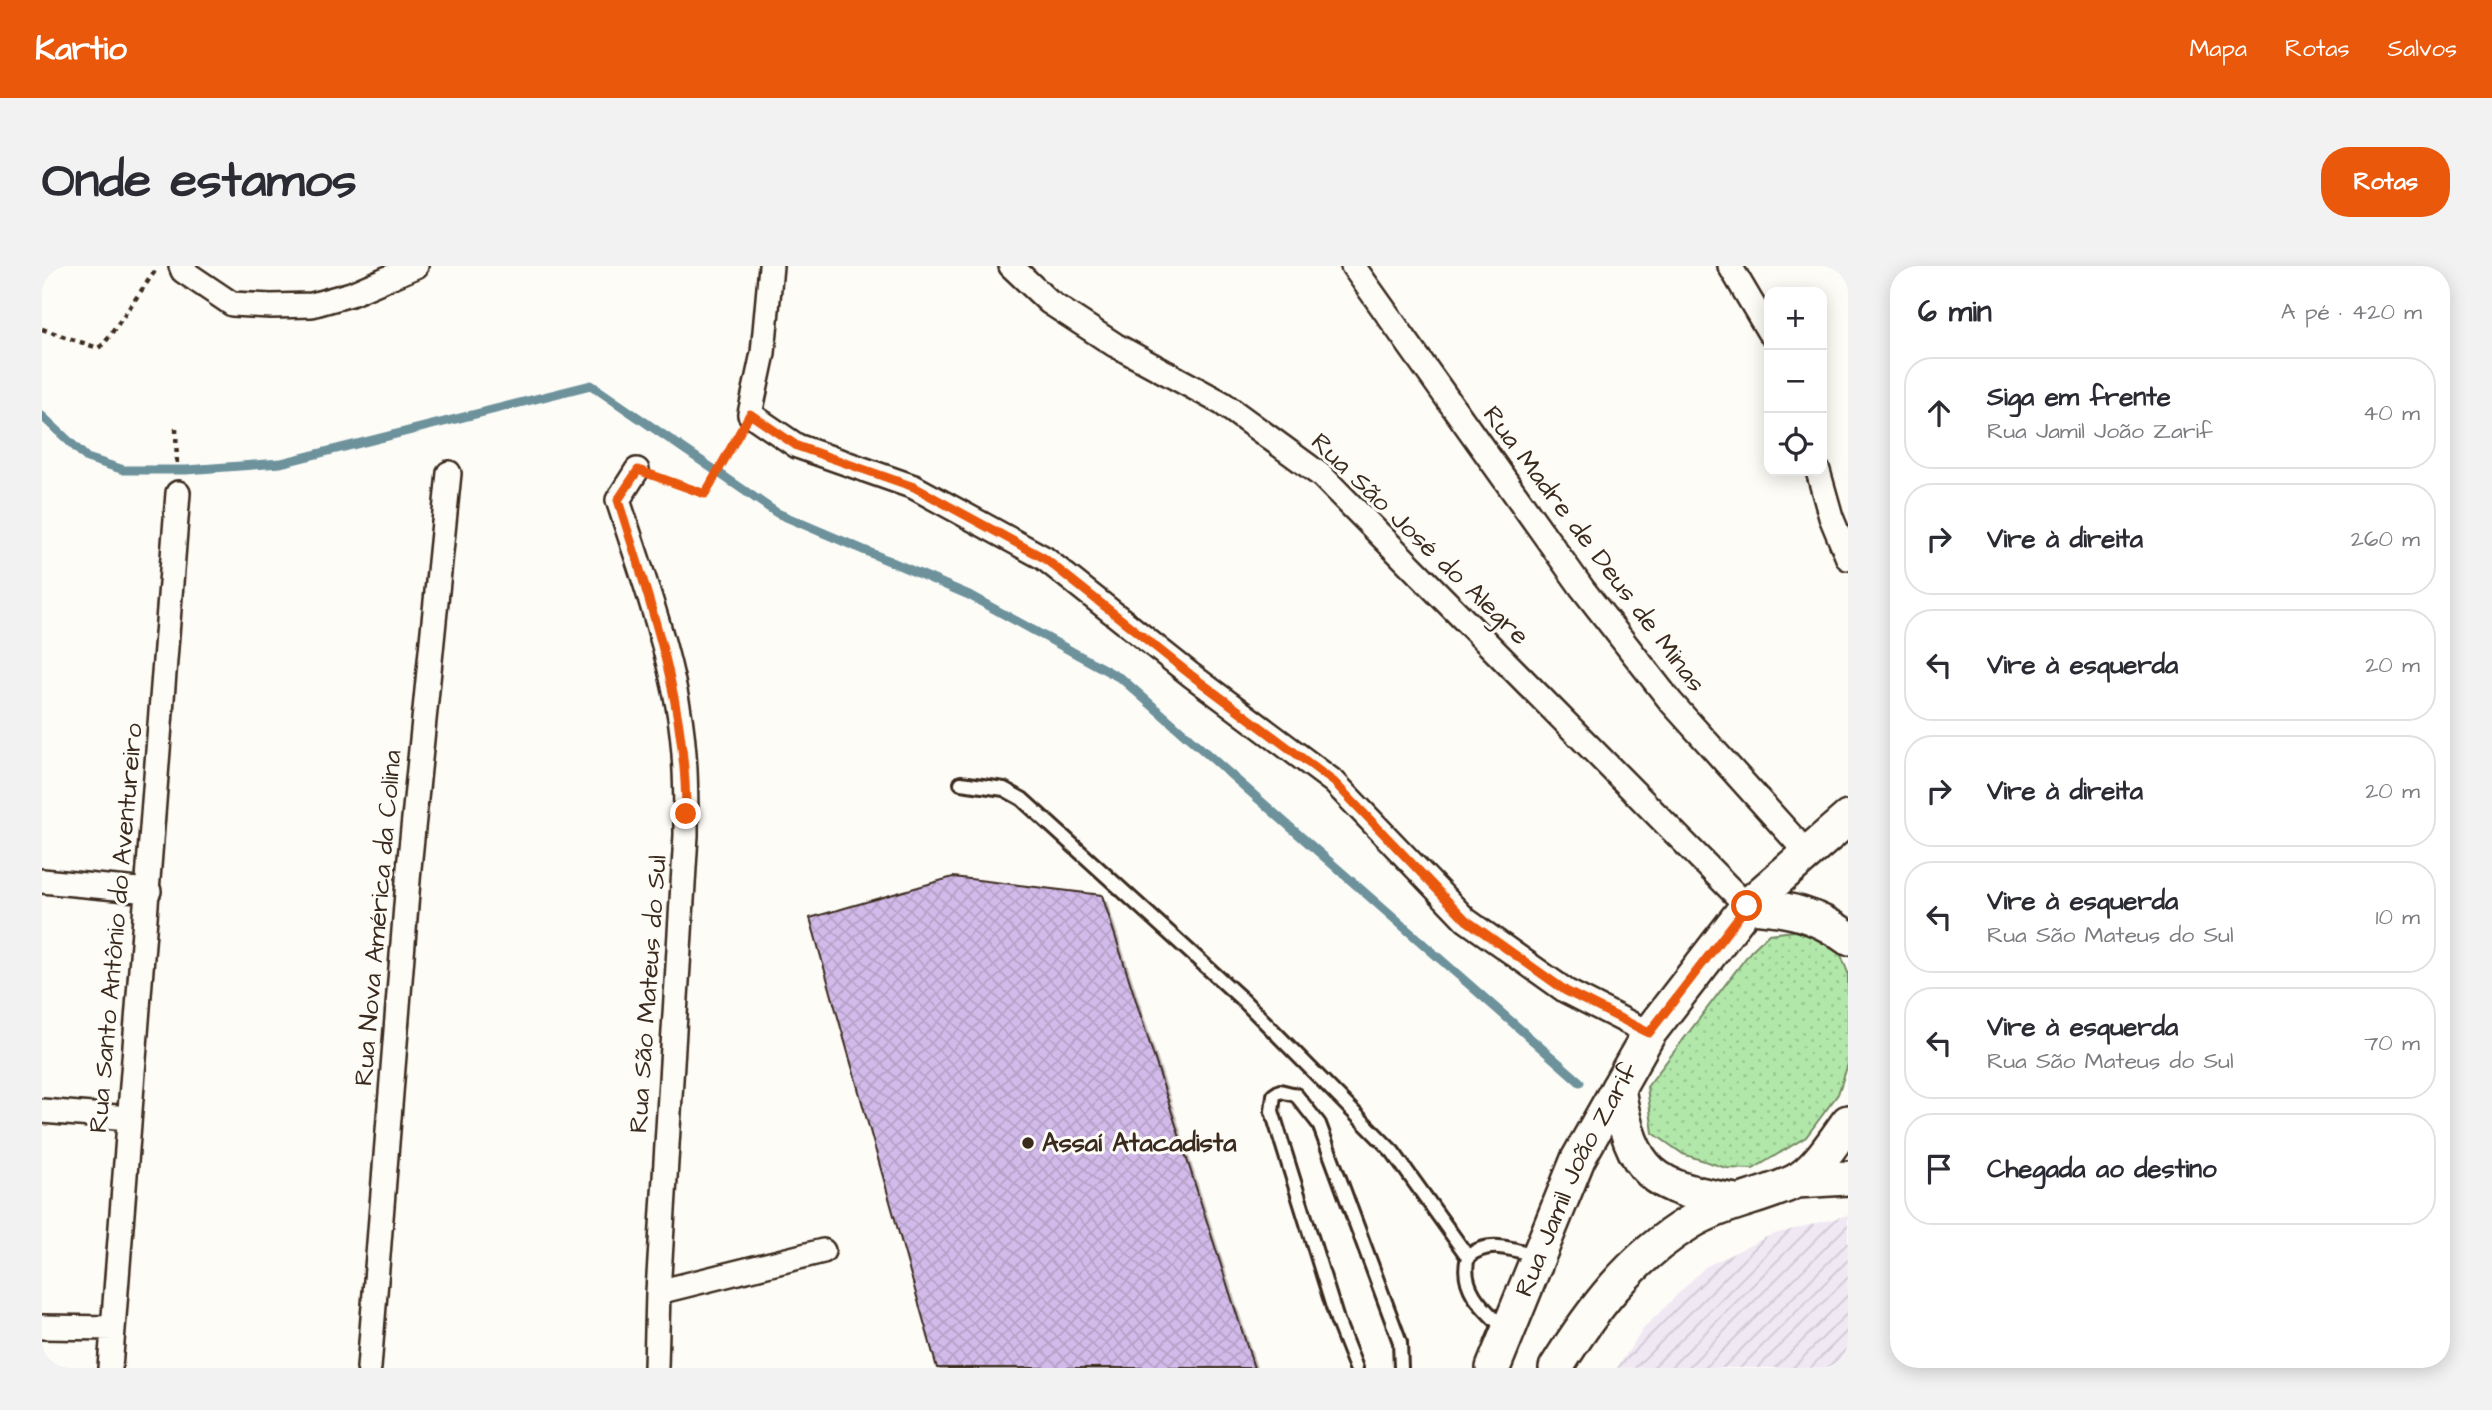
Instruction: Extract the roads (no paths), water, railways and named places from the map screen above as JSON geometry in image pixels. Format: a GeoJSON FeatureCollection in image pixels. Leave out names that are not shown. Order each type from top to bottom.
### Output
{"type":"FeatureCollection","features":[{"type":"Feature","properties":{"kind":"main road","name":"Rua Jamil João Zarif"},"geometry":{"type":"LineString","coordinates":[[1493,1368],[1578,1159],[1649,1033],[1747,906],[1848,818]]}},
{"type":"Feature","properties":{"kind":"main road"},"geometry":{"type":"LineString","coordinates":[[1747,906],[1796,911],[1826,922],[1848,938]]}},
{"type":"Feature","properties":{"kind":"main road"},"geometry":{"type":"LineString","coordinates":[[1618,1088],[1623,1125],[1635,1153],[1653,1174],[1676,1189],[1736,1201]]}},
{"type":"Feature","properties":{"kind":"main road"},"geometry":{"type":"LineString","coordinates":[[1796,1181],[1828,1150],[1848,1122]]}},
{"type":"Feature","properties":{"kind":"main road"},"geometry":{"type":"LineString","coordinates":[[1556,1368],[1596,1307],[1630,1268],[1690,1222],[1736,1201],[1796,1181],[1848,1178]]}},
{"type":"Feature","properties":{"kind":"street"},"geometry":{"type":"LineString","coordinates":[[181,266],[183,271],[232,304],[271,306],[312,305],[351,294],[416,266]]}},
{"type":"Feature","properties":{"kind":"street"},"geometry":{"type":"LineString","coordinates":[[771,266],[763,353],[750,414],[797,446],[914,487],[1044,558],[1191,675],[1334,782],[1466,920],[1566,991],[1649,1033]]}},
{"type":"Feature","properties":{"kind":"street","name":"Rua São José do Alegre"},"geometry":{"type":"LineString","coordinates":[[1011,266],[1049,302],[1115,345],[1222,403],[1322,476],[1747,906]]}},
{"type":"Feature","properties":{"kind":"street","name":"Rua Madre de Deus de Minas"},"geometry":{"type":"LineString","coordinates":[[1353,266],[1582,588],[1671,702],[1807,852]]}},
{"type":"Feature","properties":{"kind":"street"},"geometry":{"type":"LineString","coordinates":[[1730,266],[1764,324]]}},
{"type":"Feature","properties":{"kind":"street","name":"Rua São Mateus do Sul"},"geometry":{"type":"LineString","coordinates":[[638,470],[618,500],[667,653],[686,771],[685,849],[657,1292],[656,1368]]}},
{"type":"Feature","properties":{"kind":"street","name":"Rua Nova América da Colina"},"geometry":{"type":"LineString","coordinates":[[369,1368],[409,868],[449,473]]}},
{"type":"Feature","properties":{"kind":"street"},"geometry":{"type":"LineString","coordinates":[[1819,476],[1831,517],[1848,558]]}},
{"type":"Feature","properties":{"kind":"street","name":"Rua Santo Antônio do Aventureiro"},"geometry":{"type":"LineString","coordinates":[[110,1368],[178,493]]}},
{"type":"Feature","properties":{"kind":"street"},"geometry":{"type":"LineString","coordinates":[[42,881],[149,891]]}},
{"type":"Feature","properties":{"kind":"street"},"geometry":{"type":"LineString","coordinates":[[42,1111],[129,1118]]}},
{"type":"Feature","properties":{"kind":"street"},"geometry":{"type":"LineString","coordinates":[[657,1292],[823,1251]]}},
{"type":"Feature","properties":{"kind":"street"},"geometry":{"type":"LineString","coordinates":[[42,1327],[113,1328]]}},
{"type":"Feature","properties":{"kind":"lane"},"geometry":{"type":"LineString","coordinates":[[961,783],[1004,789],[1022,799],[1244,1001],[1393,1152],[1468,1257]]}},
{"type":"Feature","properties":{"kind":"lane"},"geometry":{"type":"LineString","coordinates":[[1356,1368],[1337,1320],[1272,1111],[1275,1095],[1280,1091],[1296,1095],[1319,1124],[1400,1342],[1401,1368]]}},
{"type":"Feature","properties":{"kind":"lane"},"geometry":{"type":"LineString","coordinates":[[1507,1331],[1473,1296],[1464,1270],[1468,1257],[1475,1250],[1490,1247],[1537,1256]]}},
{"type":"Feature","properties":{"kind":"waterway"},"geometry":{"type":"LineString","coordinates":[[42,416],[87,458],[124,470],[186,470],[281,463],[591,385],[777,513],[969,595],[1122,679],[1580,1082]]}},
{"type":"Feature","properties":{"kind":"place","name":"Assaí Atacadista"},"geometry":{"type":"Point","coordinates":[1028,1143]}}]}
